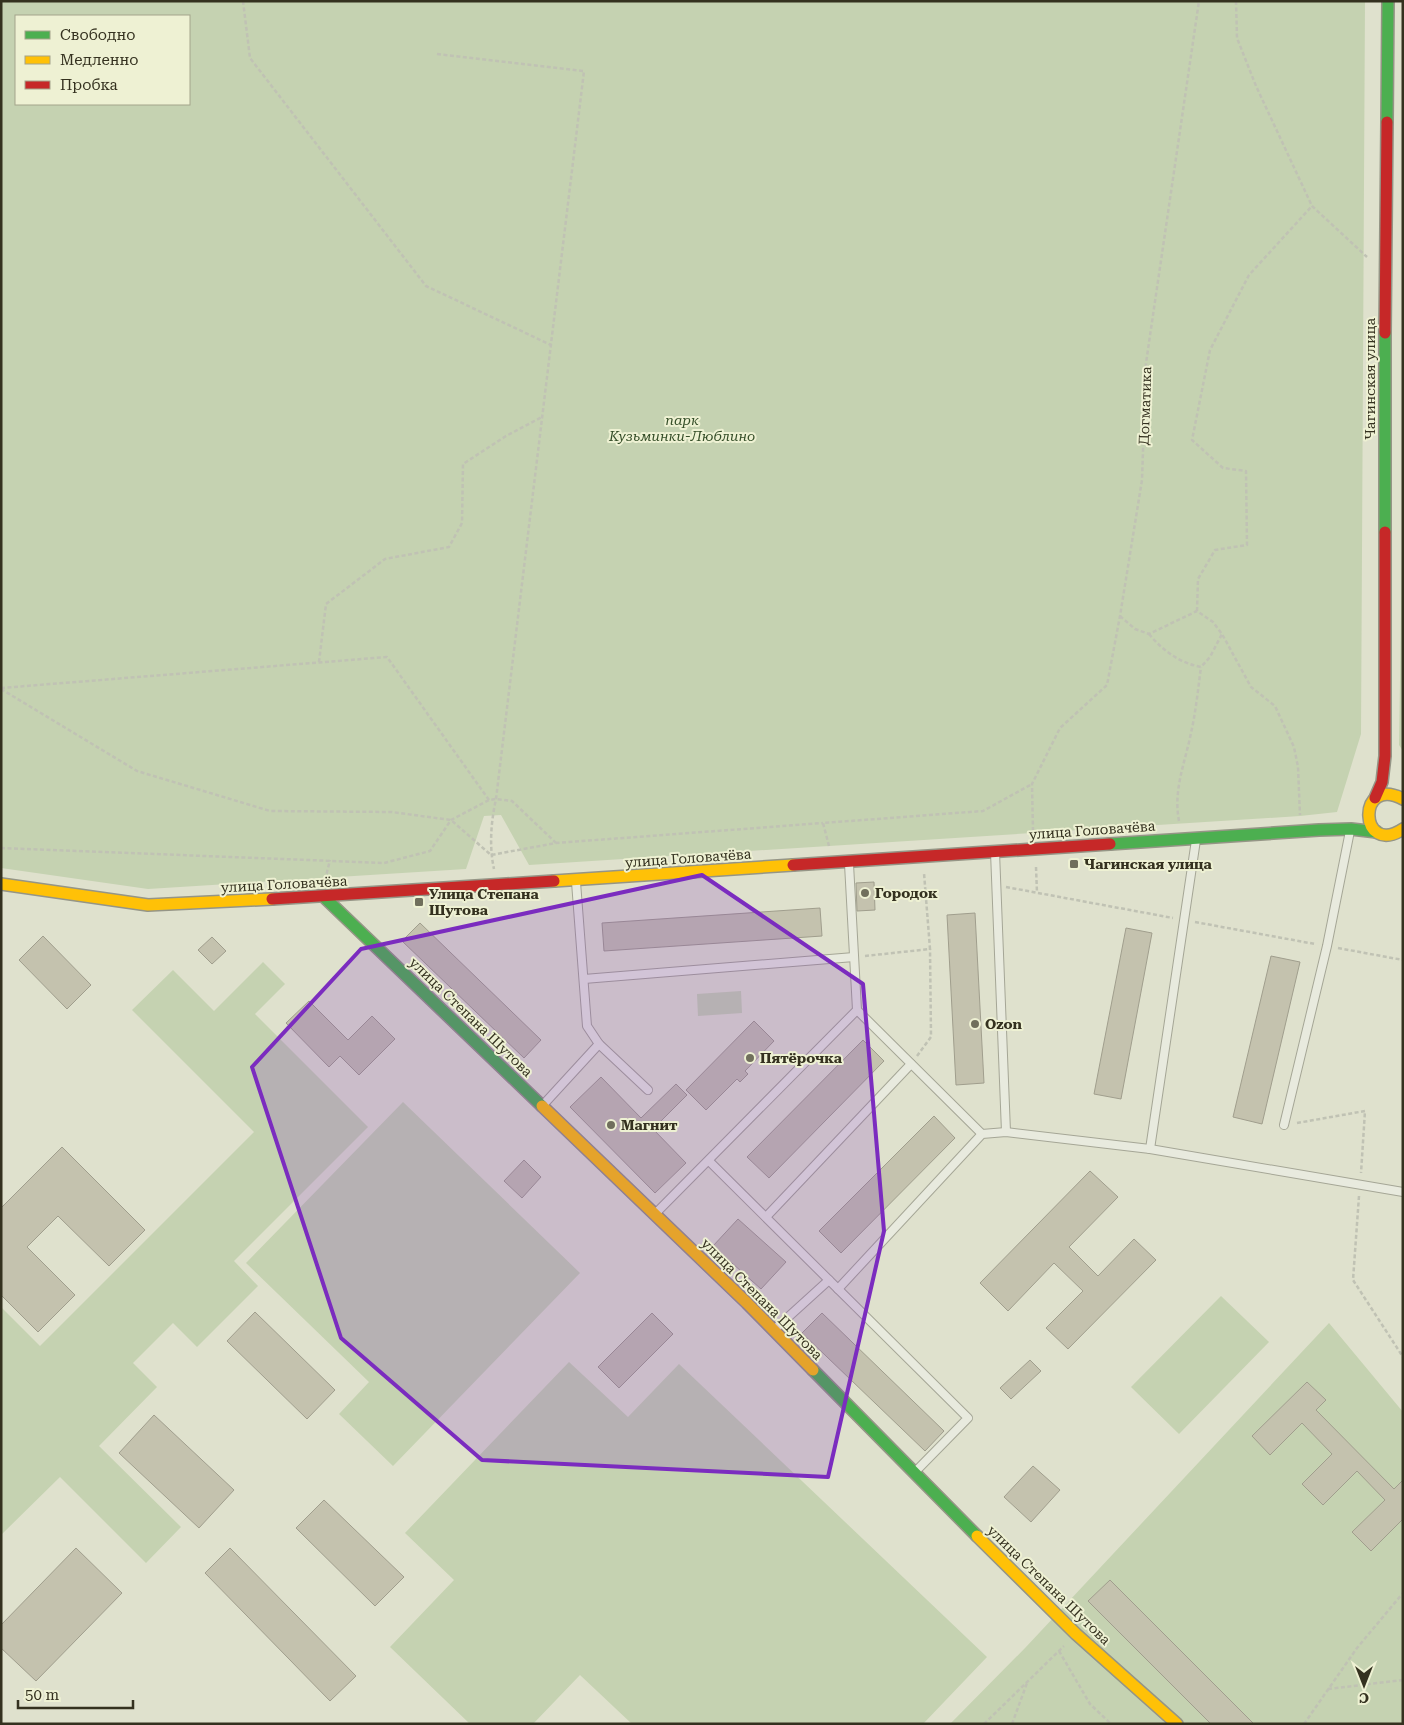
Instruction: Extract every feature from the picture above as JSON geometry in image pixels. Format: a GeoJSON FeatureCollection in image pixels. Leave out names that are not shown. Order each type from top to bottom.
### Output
{"type":"FeatureCollection","features":[{"type":"Feature","properties":{"kind":"street","name":"Чагинская улица"},"geometry":{"type":"LineString","coordinates":[[1377,832],[1367,816],[1368,809],[1382,782],[1385,756],[1385,274],[1388,1]]}},
{"type":"Feature","properties":{"kind":"street","name":"Чагинская улица"},"geometry":{"type":"LineString","coordinates":[[1385,756],[1392,779],[1403,799]]}},
{"type":"Feature","properties":{"kind":"street"},"geometry":{"type":"LineString","coordinates":[[1375,798],[1387,793],[1403,799]]}},
{"type":"Feature","properties":{"kind":"street","name":"улица Головачёва"},"geometry":{"type":"LineString","coordinates":[[1,884],[148,906],[498,886],[995,852],[1035,855],[1183,839],[1304,831],[1351,829],[1377,832],[1383,835],[1401,832]]}},
{"type":"Feature","properties":{"kind":"street","name":"улица Степана Шутова"},"geometry":{"type":"LineString","coordinates":[[324,897],[774,1331],[1076,1634],[1177,1724]]}},
{"type":"Feature","properties":{"kind":"lane"},"geometry":{"type":"LineString","coordinates":[[1284,1125],[1327,946],[1351,829]]}},
{"type":"Feature","properties":{"kind":"lane"},"geometry":{"type":"LineString","coordinates":[[1150,1149],[1196,838]]}},
{"type":"Feature","properties":{"kind":"lane"},"geometry":{"type":"LineString","coordinates":[[995,852],[1006,1132]]}},
{"type":"Feature","properties":{"kind":"lane"},"geometry":{"type":"LineString","coordinates":[[849,862],[857,1010],[982,1134]]}},
{"type":"Feature","properties":{"kind":"lane"},"geometry":{"type":"LineString","coordinates":[[576,880],[587,1026],[599,1044],[648,1090]]}},
{"type":"Feature","properties":{"kind":"lane"},"geometry":{"type":"LineString","coordinates":[[584,979],[854,957]]}},
{"type":"Feature","properties":{"kind":"lane"},"geometry":{"type":"LineString","coordinates":[[655,1215],[857,1010]]}},
{"type":"Feature","properties":{"kind":"lane"},"geometry":{"type":"LineString","coordinates":[[541,1106],[599,1044]]}},
{"type":"Feature","properties":{"kind":"lane"},"geometry":{"type":"LineString","coordinates":[[766,1217],[911,1064]]}},
{"type":"Feature","properties":{"kind":"lane"},"geometry":{"type":"LineString","coordinates":[[838,1289],[982,1134],[1006,1132],[1150,1149],[1403,1192]]}},
{"type":"Feature","properties":{"kind":"lane"},"geometry":{"type":"LineString","coordinates":[[709,1161],[968,1418],[914,1473]]}},
{"type":"Feature","properties":{"kind":"lane"},"geometry":{"type":"LineString","coordinates":[[774,1331],[829,1280]]}},
{"type":"Feature","properties":{"kind":"path"},"geometry":{"type":"LineString","coordinates":[[243,1],[250,58],[426,286],[550,345]]}},
{"type":"Feature","properties":{"kind":"path","name":"Догматика"},"geometry":{"type":"LineString","coordinates":[[1032,784],[1060,728],[1106,685],[1120,616],[1142,480],[1146,364],[1199,1]]}},
{"type":"Feature","properties":{"kind":"path"},"geometry":{"type":"LineString","coordinates":[[1236,1],[1237,38],[1256,86],[1312,206],[1385,274]]}},
{"type":"Feature","properties":{"kind":"path"},"geometry":{"type":"LineString","coordinates":[[437,54],[584,71],[496,799],[492,816],[491,855],[498,886]]}},
{"type":"Feature","properties":{"kind":"path"},"geometry":{"type":"LineString","coordinates":[[1197,611],[1198,579],[1215,550],[1247,544],[1246,471],[1224,468],[1192,440],[1210,350],[1249,275],[1312,206]]}},
{"type":"Feature","properties":{"kind":"path"},"geometry":{"type":"LineString","coordinates":[[318,662],[326,604],[385,559],[449,547],[462,523],[463,464],[506,436],[542,417]]}},
{"type":"Feature","properties":{"kind":"path"},"geometry":{"type":"LineString","coordinates":[[1149,634],[1197,611]]}},
{"type":"Feature","properties":{"kind":"path"},"geometry":{"type":"LineString","coordinates":[[1197,611],[1214,622],[1251,687],[1275,706],[1294,747],[1298,767],[1300,816],[1304,831]]}},
{"type":"Feature","properties":{"kind":"path"},"geometry":{"type":"LineString","coordinates":[[1120,616],[1135,629],[1149,634],[1159,646],[1174,657],[1189,665],[1201,667]]}},
{"type":"Feature","properties":{"kind":"path"},"geometry":{"type":"LineString","coordinates":[[1183,839],[1177,798],[1178,780],[1185,763],[1195,714],[1201,667],[1210,658],[1222,634]]}},
{"type":"Feature","properties":{"kind":"path"},"geometry":{"type":"LineString","coordinates":[[1,688],[387,657],[489,800]]}},
{"type":"Feature","properties":{"kind":"path"},"geometry":{"type":"LineString","coordinates":[[1,688],[137,771],[270,811],[392,812],[451,820],[491,855]]}},
{"type":"Feature","properties":{"kind":"path"},"geometry":{"type":"LineString","coordinates":[[491,855],[556,843],[983,811],[1032,784],[1036,893]]}},
{"type":"Feature","properties":{"kind":"path"},"geometry":{"type":"LineString","coordinates":[[1,848],[384,862],[430,851],[451,820],[489,800],[496,799],[512,801],[556,843]]}},
{"type":"Feature","properties":{"kind":"path"},"geometry":{"type":"LineString","coordinates":[[823,823],[829,846],[830,863]]}},
{"type":"Feature","properties":{"kind":"path"},"geometry":{"type":"LineString","coordinates":[[911,1064],[931,1037],[930,949],[923,857]]}},
{"type":"Feature","properties":{"kind":"path"},"geometry":{"type":"LineString","coordinates":[[996,885],[1403,960]]}},
{"type":"Feature","properties":{"kind":"path"},"geometry":{"type":"LineString","coordinates":[[854,957],[930,949]]}},
{"type":"Feature","properties":{"kind":"path"},"geometry":{"type":"LineString","coordinates":[[1284,1125],[1365,1111],[1353,1280],[1403,1357]]}},
{"type":"Feature","properties":{"kind":"path"},"geometry":{"type":"LineString","coordinates":[[1304,1724],[1357,1648],[1403,1593]]}},
{"type":"Feature","properties":{"kind":"path"},"geometry":{"type":"LineString","coordinates":[[984,1724],[1076,1634]]}},
{"type":"Feature","properties":{"kind":"path"},"geometry":{"type":"LineString","coordinates":[[1059,1651],[1090,1704],[1110,1724]]}},
{"type":"Feature","properties":{"kind":"path"},"geometry":{"type":"LineString","coordinates":[[1328,1689],[1403,1680]]}},
{"type":"Feature","properties":{"kind":"path"},"geometry":{"type":"LineString","coordinates":[[1012,1724],[1028,1681]]}},
{"type":"Feature","properties":{"kind":"highlighted area"},"geometry":{"type":"Polygon","coordinates":[[[702,875],[863,984],[884,1231],[828,1477],[482,1460],[341,1338],[252,1067],[361,949],[702,875]]]}},
{"type":"Feature","properties":{"kind":"green space","name":"парк Кузьминки-Люблино"},"geometry":{"type":"Polygon","coordinates":[[[1,1],[1365,1],[1361,734],[1337,812],[1300,816],[529,865],[501,815],[484,816],[466,869],[148,889],[1,868],[1,1]]]}},
{"type":"Feature","properties":{"kind":"green space"},"geometry":{"type":"Polygon","coordinates":[[[1403,486],[1403,751],[1399,745],[1403,486]]]}},
{"type":"Feature","properties":{"kind":"green space"},"geometry":{"type":"Polygon","coordinates":[[[263,962],[285,984],[255,1014],[368,1127],[234,1261],[258,1286],[197,1347],[173,1323],[133,1363],[157,1387],[99,1446],[181,1527],[146,1563],[60,1477],[1,1535],[1,1307],[40,1346],[254,1132],[132,1010],[173,970],[214,1011],[263,962]]]}},
{"type":"Feature","properties":{"kind":"green space"},"geometry":{"type":"Polygon","coordinates":[[[741,991],[742,1013],[698,1016],[697,994],[741,991]]]}},
{"type":"Feature","properties":{"kind":"green space"},"geometry":{"type":"Polygon","coordinates":[[[403,1102],[580,1273],[393,1466],[339,1414],[369,1382],[246,1263],[403,1102]]]}},
{"type":"Feature","properties":{"kind":"green space"},"geometry":{"type":"Polygon","coordinates":[[[1221,1296],[1269,1342],[1179,1434],[1131,1387],[1221,1296]]]}},
{"type":"Feature","properties":{"kind":"green space"},"geometry":{"type":"Polygon","coordinates":[[[1329,1323],[1403,1412],[1403,1724],[950,1724],[1026,1647],[1329,1323]]]}},
{"type":"Feature","properties":{"kind":"green space"},"geometry":{"type":"Polygon","coordinates":[[[569,1362],[628,1417],[679,1364],[987,1657],[923,1724],[632,1724],[580,1675],[533,1724],[470,1724],[390,1647],[454,1580],[405,1533],[569,1362]]]}},
{"type":"Feature","properties":{"kind":"building"},"geometry":{"type":"Polygon","coordinates":[[[874,882],[875,910],[857,911],[856,883],[874,882]]]}},
{"type":"Feature","properties":{"kind":"building"},"geometry":{"type":"Polygon","coordinates":[[[820,908],[822,936],[604,951],[602,923],[820,908]]]}},
{"type":"Feature","properties":{"kind":"building"},"geometry":{"type":"Polygon","coordinates":[[[975,913],[984,1083],[956,1085],[947,915],[975,913]]]}},
{"type":"Feature","properties":{"kind":"building"},"geometry":{"type":"Polygon","coordinates":[[[420,923],[541,1040],[524,1058],[402,941],[420,923]]]}},
{"type":"Feature","properties":{"kind":"building"},"geometry":{"type":"Polygon","coordinates":[[[1126,928],[1152,933],[1121,1099],[1094,1094],[1126,928]]]}},
{"type":"Feature","properties":{"kind":"building"},"geometry":{"type":"Polygon","coordinates":[[[43,936],[91,985],[67,1009],[19,960],[43,936]]]}},
{"type":"Feature","properties":{"kind":"building"},"geometry":{"type":"Polygon","coordinates":[[[212,937],[226,951],[212,964],[198,950],[212,937]]]}},
{"type":"Feature","properties":{"kind":"building"},"geometry":{"type":"Polygon","coordinates":[[[1271,956],[1300,962],[1262,1124],[1233,1117],[1271,956]]]}},
{"type":"Feature","properties":{"kind":"building"},"geometry":{"type":"Polygon","coordinates":[[[309,1001],[348,1040],[372,1016],[395,1039],[359,1075],[340,1056],[329,1067],[286,1023],[309,1001]]]}},
{"type":"Feature","properties":{"kind":"building"},"geometry":{"type":"Polygon","coordinates":[[[754,1021],[774,1041],[745,1071],[748,1074],[740,1082],[737,1079],[706,1110],[686,1090],[754,1021]]]}},
{"type":"Feature","properties":{"kind":"building"},"geometry":{"type":"Polygon","coordinates":[[[863,1040],[884,1061],[769,1178],[747,1157],[863,1040]]]}},
{"type":"Feature","properties":{"kind":"building"},"geometry":{"type":"Polygon","coordinates":[[[601,1077],[641,1118],[676,1084],[687,1095],[653,1129],[686,1163],[655,1193],[570,1107],[601,1077]]]}},
{"type":"Feature","properties":{"kind":"building"},"geometry":{"type":"Polygon","coordinates":[[[934,1116],[955,1138],[841,1253],[819,1231],[934,1116]]]}},
{"type":"Feature","properties":{"kind":"building"},"geometry":{"type":"Polygon","coordinates":[[[62,1147],[145,1230],[109,1266],[58,1216],[27,1247],[75,1295],[38,1332],[1,1295],[1,1208],[62,1147]]]}},
{"type":"Feature","properties":{"kind":"building"},"geometry":{"type":"Polygon","coordinates":[[[524,1160],[541,1177],[522,1198],[504,1181],[524,1160]]]}},
{"type":"Feature","properties":{"kind":"building"},"geometry":{"type":"Polygon","coordinates":[[[1090,1171],[1118,1197],[1069,1247],[1098,1276],[1134,1239],[1156,1260],[1068,1349],[1046,1328],[1083,1291],[1054,1263],[1008,1311],[980,1283],[1090,1171]]]}},
{"type":"Feature","properties":{"kind":"building"},"geometry":{"type":"Polygon","coordinates":[[[738,1219],[786,1262],[761,1289],[713,1246],[738,1219]]]}},
{"type":"Feature","properties":{"kind":"building"},"geometry":{"type":"Polygon","coordinates":[[[255,1312],[335,1390],[307,1419],[227,1341],[255,1312]]]}},
{"type":"Feature","properties":{"kind":"building"},"geometry":{"type":"Polygon","coordinates":[[[652,1313],[673,1334],[619,1388],[598,1367],[652,1313]]]}},
{"type":"Feature","properties":{"kind":"building"},"geometry":{"type":"Polygon","coordinates":[[[822,1313],[944,1431],[925,1451],[802,1333],[822,1313]]]}},
{"type":"Feature","properties":{"kind":"building"},"geometry":{"type":"Polygon","coordinates":[[[1030,1360],[1041,1371],[1011,1399],[1000,1388],[1030,1360]]]}},
{"type":"Feature","properties":{"kind":"building"},"geometry":{"type":"Polygon","coordinates":[[[1307,1382],[1326,1400],[1316,1410],[1394,1489],[1403,1480],[1403,1519],[1371,1551],[1352,1532],[1385,1500],[1357,1471],[1323,1505],[1302,1484],[1332,1454],[1302,1423],[1270,1455],[1252,1436],[1307,1382]]]}},
{"type":"Feature","properties":{"kind":"building"},"geometry":{"type":"Polygon","coordinates":[[[154,1415],[234,1490],[199,1528],[119,1453],[154,1415]]]}},
{"type":"Feature","properties":{"kind":"building"},"geometry":{"type":"Polygon","coordinates":[[[1033,1466],[1060,1490],[1031,1522],[1004,1497],[1033,1466]]]}},
{"type":"Feature","properties":{"kind":"building"},"geometry":{"type":"Polygon","coordinates":[[[324,1500],[404,1577],[375,1606],[296,1528],[324,1500]]]}},
{"type":"Feature","properties":{"kind":"building"},"geometry":{"type":"Polygon","coordinates":[[[76,1548],[122,1593],[36,1681],[1,1648],[1,1625],[76,1548]]]}},
{"type":"Feature","properties":{"kind":"building"},"geometry":{"type":"Polygon","coordinates":[[[230,1548],[356,1676],[330,1701],[205,1573],[230,1548]]]}},
{"type":"Feature","properties":{"kind":"building"},"geometry":{"type":"Polygon","coordinates":[[[1110,1580],[1254,1724],[1211,1724],[1088,1601],[1110,1580]]]}},
{"type":"Feature","properties":{"kind":"traffic: fast"},"geometry":{"type":"LineString","coordinates":[[1387,122],[1388,1]]}},
{"type":"Feature","properties":{"kind":"traffic: fast"},"geometry":{"type":"LineString","coordinates":[[1385,333],[1385,532]]}},
{"type":"Feature","properties":{"kind":"traffic: fast"},"geometry":{"type":"LineString","coordinates":[[1110,844],[1319,830],[1351,829],[1377,832]]}},
{"type":"Feature","properties":{"kind":"traffic: fast"},"geometry":{"type":"LineString","coordinates":[[324,897],[542,1106]]}},
{"type":"Feature","properties":{"kind":"traffic: fast"},"geometry":{"type":"LineString","coordinates":[[813,1370],[977,1536]]}},
{"type":"Feature","properties":{"kind":"traffic: slow"},"geometry":{"type":"LineString","coordinates":[[1403,799],[1388,794],[1377,797],[1371,805],[1369,816],[1371,826],[1378,833],[1388,835],[1403,829]]}},
{"type":"Feature","properties":{"kind":"traffic: slow"},"geometry":{"type":"LineString","coordinates":[[554,881],[793,865]]}},
{"type":"Feature","properties":{"kind":"traffic: slow"},"geometry":{"type":"LineString","coordinates":[[1,884],[148,905],[272,899]]}},
{"type":"Feature","properties":{"kind":"traffic: slow"},"geometry":{"type":"LineString","coordinates":[[542,1106],[747,1303],[813,1370]]}},
{"type":"Feature","properties":{"kind":"traffic: slow"},"geometry":{"type":"LineString","coordinates":[[977,1536],[1076,1634],[1177,1724]]}},
{"type":"Feature","properties":{"kind":"traffic: jam"},"geometry":{"type":"LineString","coordinates":[[1385,333],[1387,122]]}},
{"type":"Feature","properties":{"kind":"traffic: jam"},"geometry":{"type":"LineString","coordinates":[[1375,798],[1382,782],[1385,756],[1385,532]]}},
{"type":"Feature","properties":{"kind":"traffic: jam"},"geometry":{"type":"LineString","coordinates":[[793,865],[1110,844]]}},
{"type":"Feature","properties":{"kind":"traffic: jam"},"geometry":{"type":"LineString","coordinates":[[272,899],[554,881]]}},
{"type":"Feature","properties":{"kind":"place","name":"Чагинская улица"},"geometry":{"type":"Point","coordinates":[1074,864]}},
{"type":"Feature","properties":{"kind":"place","name":"Городок"},"geometry":{"type":"Point","coordinates":[865,893]}},
{"type":"Feature","properties":{"kind":"place","name":"Улица Степана Шутова"},"geometry":{"type":"Point","coordinates":[419,902]}},
{"type":"Feature","properties":{"kind":"place","name":"Ozon"},"geometry":{"type":"Point","coordinates":[975,1024]}},
{"type":"Feature","properties":{"kind":"place","name":"Пятёрочка"},"geometry":{"type":"Point","coordinates":[750,1058]}},
{"type":"Feature","properties":{"kind":"place","name":"Магнит"},"geometry":{"type":"Point","coordinates":[611,1125]}}]}
